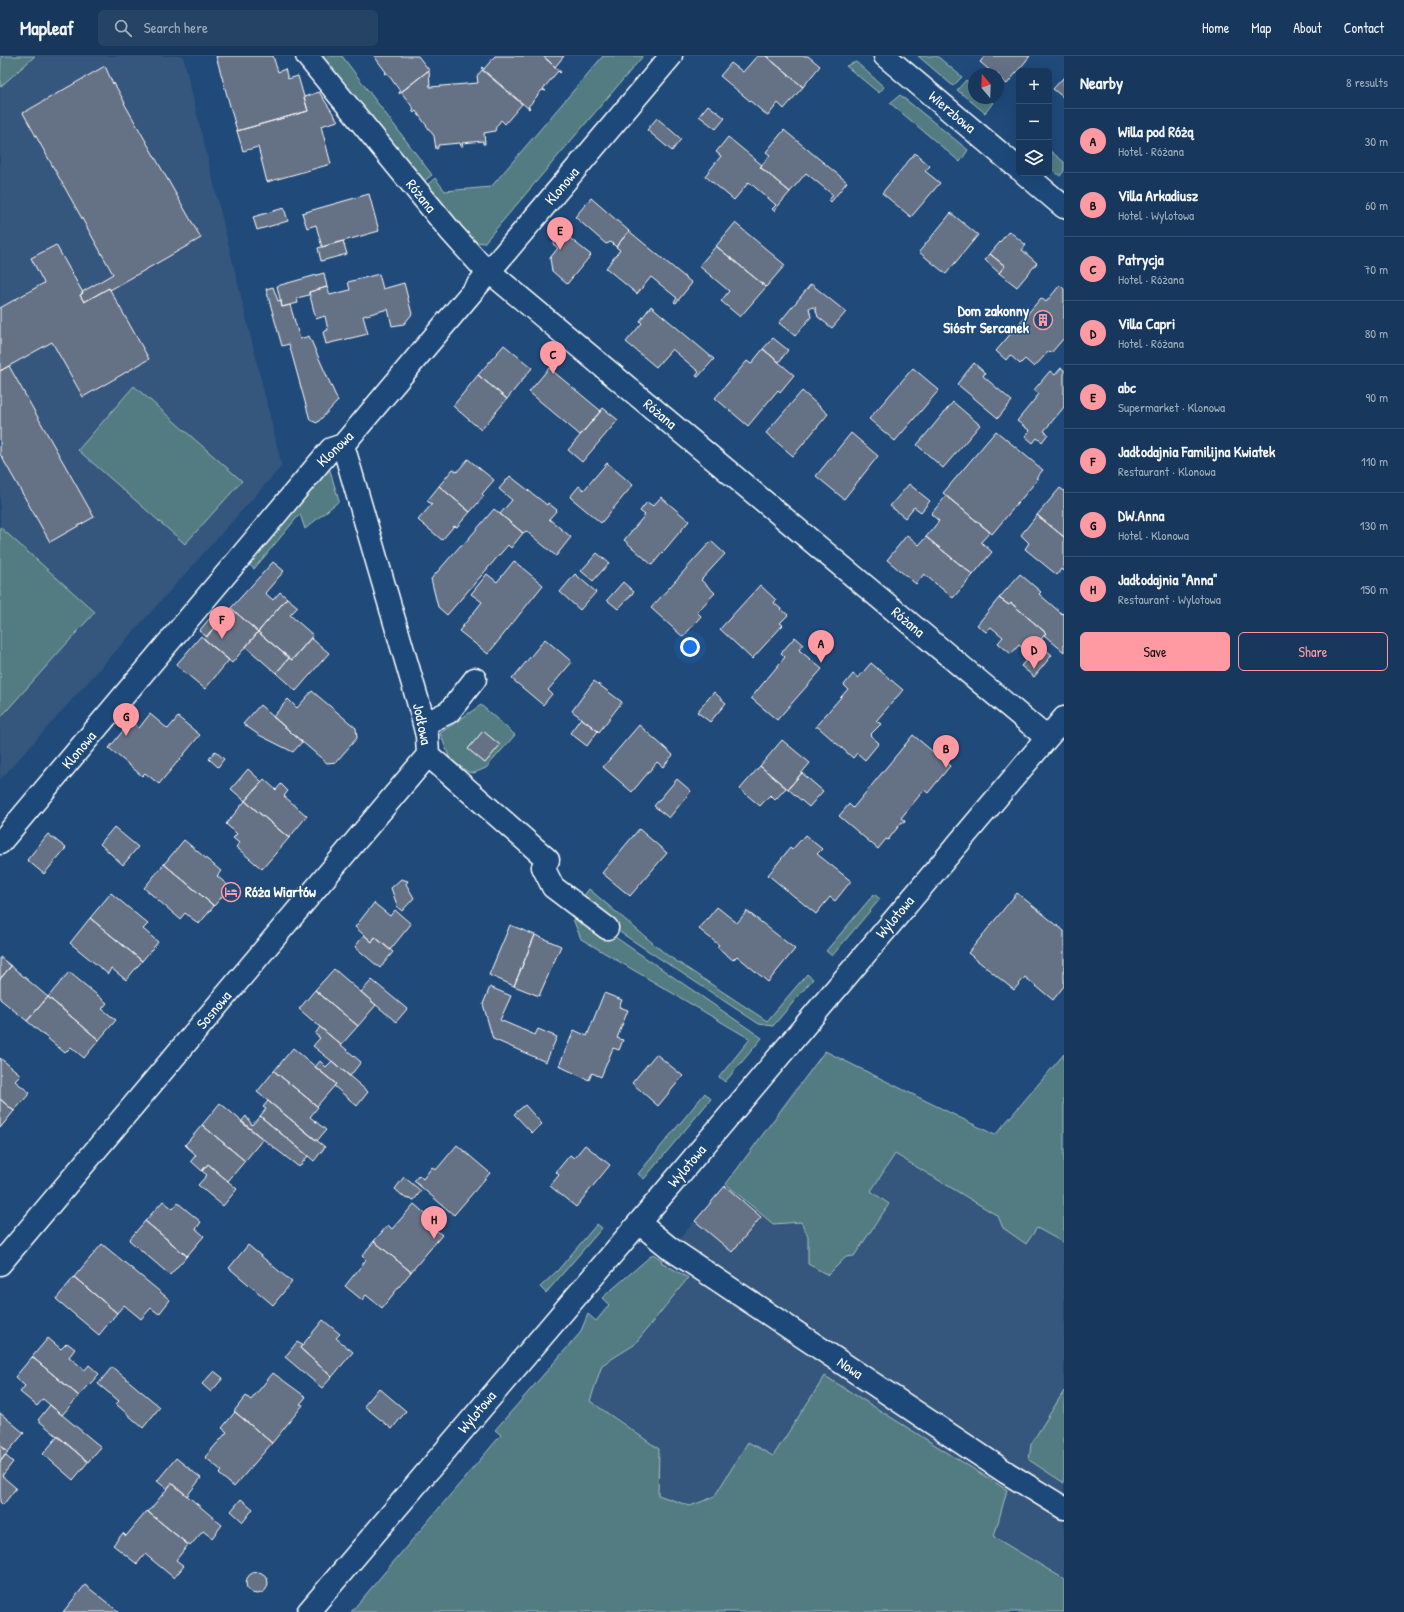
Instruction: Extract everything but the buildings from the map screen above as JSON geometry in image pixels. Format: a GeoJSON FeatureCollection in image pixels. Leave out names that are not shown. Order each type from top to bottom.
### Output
{"type":"FeatureCollection","features":[{"type":"Feature","properties":{"kind":"street","name":"Różana"},"geometry":{"type":"LineString","coordinates":[[307,56],[452,234],[479,263],[1047,738]]}},
{"type":"Feature","properties":{"kind":"street","name":"Klonowa"},"geometry":{"type":"LineString","coordinates":[[0,843],[331,449],[343,445],[671,56]]}},
{"type":"Feature","properties":{"kind":"street","name":"Wierzbowa"},"geometry":{"type":"LineString","coordinates":[[885,56],[1016,166]]}},
{"type":"Feature","properties":{"kind":"street"},"geometry":{"type":"LineString","coordinates":[[1028,176],[1064,207]]}},
{"type":"Feature","properties":{"kind":"street","name":"Jodłowa"},"geometry":{"type":"LineString","coordinates":[[343,445],[424,724],[428,755],[548,860],[543,867],[553,887],[607,928]]}},
{"type":"Feature","properties":{"kind":"street"},"geometry":{"type":"LineString","coordinates":[[424,724],[449,712],[475,679]]}},
{"type":"Feature","properties":{"kind":"street","name":"Wylotowa"},"geometry":{"type":"LineString","coordinates":[[308,1612],[639,1223],[1064,718]]}},
{"type":"Feature","properties":{"kind":"street","name":"Sosnowa"},"geometry":{"type":"LineString","coordinates":[[0,1264],[428,755]]}},
{"type":"Feature","properties":{"kind":"street","name":"Nowa"},"geometry":{"type":"LineString","coordinates":[[639,1223],[678,1253],[1006,1473],[1064,1508]]}},
{"type":"Feature","properties":{"kind":"shaded area"},"geometry":{"type":"Polygon","coordinates":[[[35,56],[183,56],[282,466],[0,780],[0,87],[35,56]]]}},
{"type":"Feature","properties":{"kind":"shaded area"},"geometry":{"type":"Polygon","coordinates":[[[797,1085],[1064,1193],[1064,1612],[364,1612],[726,1184],[797,1085]]]}},
{"type":"Feature","properties":{"kind":"green space"},"geometry":{"type":"Polygon","coordinates":[[[1,56],[35,56],[0,87],[1,56]]]}},
{"type":"Feature","properties":{"kind":"green space"},"geometry":{"type":"Polygon","coordinates":[[[320,56],[342,56],[432,175],[423,182],[320,56]]]}},
{"type":"Feature","properties":{"kind":"green space"},"geometry":{"type":"Polygon","coordinates":[[[603,56],[643,56],[484,243],[476,242],[469,238],[426,186],[435,178],[445,191],[491,187],[603,56]]]}},
{"type":"Feature","properties":{"kind":"green space"},"geometry":{"type":"Polygon","coordinates":[[[918,56],[937,56],[962,77],[953,86],[918,56]]]}},
{"type":"Feature","properties":{"kind":"green space"},"geometry":{"type":"Polygon","coordinates":[[[856,62],[884,87],[879,93],[846,66],[856,62]]]}},
{"type":"Feature","properties":{"kind":"green space"},"geometry":{"type":"Polygon","coordinates":[[[966,80],[968,82],[968,99],[957,90],[966,80]]]}},
{"type":"Feature","properties":{"kind":"green space"},"geometry":{"type":"Polygon","coordinates":[[[900,95],[968,150],[960,162],[890,103],[900,95]]]}},
{"type":"Feature","properties":{"kind":"green space"},"geometry":{"type":"Polygon","coordinates":[[[974,104],[992,104],[985,113],[974,104]]]}},
{"type":"Feature","properties":{"kind":"green space"},"geometry":{"type":"Polygon","coordinates":[[[1052,152],[1064,162],[1064,171],[1060,176],[1052,169],[1052,152]]]}},
{"type":"Feature","properties":{"kind":"green space"},"geometry":{"type":"Polygon","coordinates":[[[134,386],[242,481],[185,544],[78,450],[134,386]]]}},
{"type":"Feature","properties":{"kind":"green space"},"geometry":{"type":"Polygon","coordinates":[[[328,464],[339,501],[305,529],[300,514],[254,569],[246,562],[328,464]]]}},
{"type":"Feature","properties":{"kind":"green space"},"geometry":{"type":"Polygon","coordinates":[[[0,527],[95,612],[0,718],[0,527]]]}},
{"type":"Feature","properties":{"kind":"green space"},"geometry":{"type":"Polygon","coordinates":[[[481,705],[515,735],[486,768],[474,773],[468,772],[450,759],[440,733],[481,705]],[[483,731],[468,749],[485,763],[500,745],[483,731]]]}},
{"type":"Feature","properties":{"kind":"green space"},"geometry":{"type":"Polygon","coordinates":[[[589,889],[667,955],[767,1021],[807,974],[813,979],[773,1026],[759,1024],[609,925],[583,897],[589,889]]]}},
{"type":"Feature","properties":{"kind":"green space"},"geometry":{"type":"Polygon","coordinates":[[[874,894],[880,899],[832,956],[826,951],[874,894]]]}},
{"type":"Feature","properties":{"kind":"green space"},"geometry":{"type":"Polygon","coordinates":[[[575,917],[605,930],[762,1038],[725,1082],[719,1077],[750,1039],[581,939],[573,919],[575,917]]]}},
{"type":"Feature","properties":{"kind":"green space"},"geometry":{"type":"Polygon","coordinates":[[[825,1051],[995,1135],[1064,1054],[1064,1243],[1037,1228],[1026,1244],[1003,1228],[998,1216],[895,1154],[871,1191],[889,1204],[854,1256],[846,1257],[828,1275],[808,1264],[808,1236],[801,1222],[773,1224],[726,1184],[825,1051]]]}},
{"type":"Feature","properties":{"kind":"green space"},"geometry":{"type":"Polygon","coordinates":[[[705,1093],[711,1099],[644,1179],[638,1174],[705,1093]]]}},
{"type":"Feature","properties":{"kind":"green space"},"geometry":{"type":"Polygon","coordinates":[[[597,1224],[602,1228],[546,1293],[540,1287],[558,1270],[597,1224]]]}},
{"type":"Feature","properties":{"kind":"green space"},"geometry":{"type":"Polygon","coordinates":[[[653,1254],[662,1260],[661,1262],[688,1278],[634,1345],[602,1365],[590,1401],[659,1449],[658,1495],[690,1506],[714,1497],[748,1442],[773,1456],[825,1376],[1007,1490],[994,1537],[1064,1579],[1064,1612],[351,1612],[501,1435],[495,1430],[580,1333],[588,1314],[596,1321],[609,1305],[602,1298],[653,1254]]]}},
{"type":"Feature","properties":{"kind":"green space"},"geometry":{"type":"Polygon","coordinates":[[[1064,1391],[1064,1483],[1029,1460],[1031,1444],[1064,1391]]]}},
{"type":"Feature","properties":{"kind":"place","name":"abc"},"geometry":{"type":"Point","coordinates":[560,250]}},
{"type":"Feature","properties":{"kind":"place","name":"Dom zakonny Sióstr Sercanek"},"geometry":{"type":"Point","coordinates":[1043,320]}},
{"type":"Feature","properties":{"kind":"place","name":"Patrycja"},"geometry":{"type":"Point","coordinates":[553,374]}},
{"type":"Feature","properties":{"kind":"place","name":"Jadłodajnia Familijna Kwiatek"},"geometry":{"type":"Point","coordinates":[222,639]}},
{"type":"Feature","properties":{"kind":"place","name":"Willa pod Różą"},"geometry":{"type":"Point","coordinates":[821,663]}},
{"type":"Feature","properties":{"kind":"place","name":"Villa Capri"},"geometry":{"type":"Point","coordinates":[1034,669]}},
{"type":"Feature","properties":{"kind":"place","name":"DW.Anna"},"geometry":{"type":"Point","coordinates":[126,736]}},
{"type":"Feature","properties":{"kind":"place","name":"Villa Arkadiusz"},"geometry":{"type":"Point","coordinates":[946,768]}},
{"type":"Feature","properties":{"kind":"place","name":"Róża Wiartów"},"geometry":{"type":"Point","coordinates":[231,892]}},
{"type":"Feature","properties":{"kind":"place","name":"Jadłodajnia \"Anna\""},"geometry":{"type":"Point","coordinates":[434,1239]}}]}
